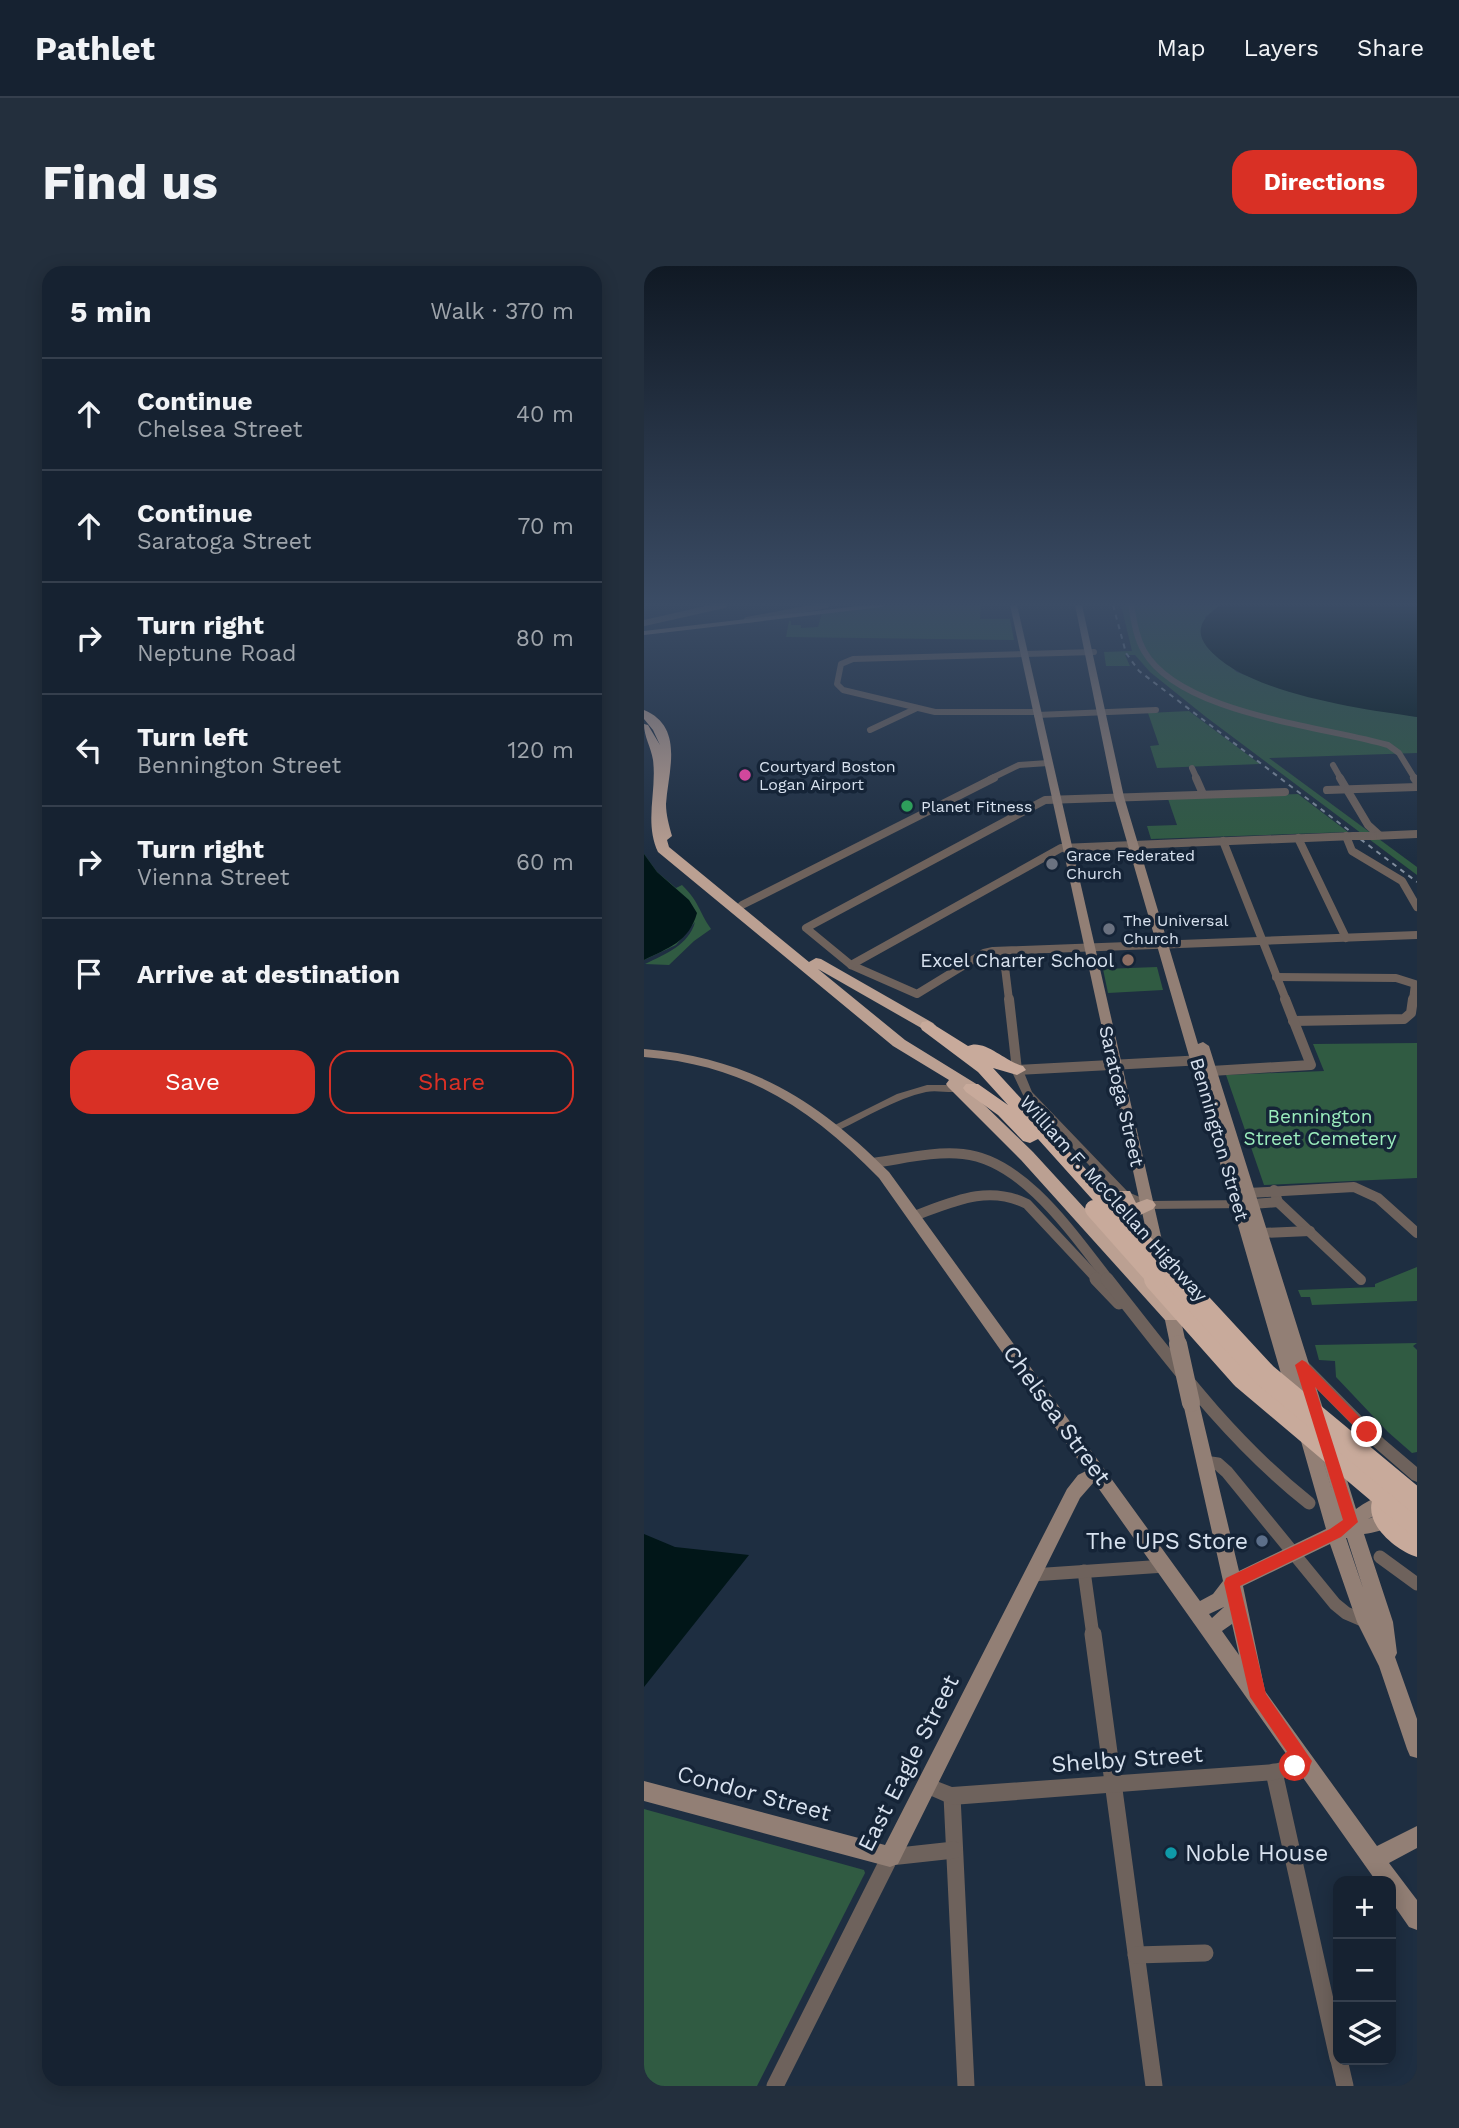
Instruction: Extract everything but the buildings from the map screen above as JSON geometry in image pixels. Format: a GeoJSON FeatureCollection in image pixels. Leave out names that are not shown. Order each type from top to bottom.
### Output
{"type":"FeatureCollection","features":[{"type":"Feature","properties":{"kind":"highway","name":"William F. McClellan Highway"},"geometry":{"type":"LineString","coordinates":[[644,713],[659,729],[667,747],[668,765],[658,803],[664,833],[682,856],[821,967],[928,1026],[964,1050],[984,1068],[1243,1377],[1415,1533]]}},
{"type":"Feature","properties":{"kind":"highway"},"geometry":{"type":"LineString","coordinates":[[644,727],[653,741],[656,756],[646,794],[646,814],[651,832],[663,849],[895,1040],[964,1088]]}},
{"type":"Feature","properties":{"kind":"highway"},"geometry":{"type":"LineString","coordinates":[[928,1026],[966,1044],[1004,1067],[1017,1070]]}},
{"type":"Feature","properties":{"kind":"highway","name":"William F. McClellan Highway"},"geometry":{"type":"LineString","coordinates":[[964,1088],[1026,1132],[1265,1376],[1417,1503]]}},
{"type":"Feature","properties":{"kind":"highway"},"geometry":{"type":"LineString","coordinates":[[1147,1205],[1104,1209],[1172,1315]]}},
{"type":"Feature","properties":{"kind":"highway"},"geometry":{"type":"LineString","coordinates":[[1384,1511],[1415,1533]]}},
{"type":"Feature","properties":{"kind":"main road","name":"Saratoga Street"},"geometry":{"type":"LineString","coordinates":[[1032,690],[1258,1697]]}},
{"type":"Feature","properties":{"kind":"main road","name":"Bennington Street"},"geometry":{"type":"LineString","coordinates":[[1099,690],[1122,797],[1346,1528],[1382,1622],[1389,1665]]}},
{"type":"Feature","properties":{"kind":"main road","name":"Chelsea Street"},"geometry":{"type":"LineString","coordinates":[[644,1053],[681,1055],[725,1066],[790,1098],[835,1128],[873,1163],[1198,1611],[1386,1876]]}},
{"type":"Feature","properties":{"kind":"main road","name":"Bennington Street"},"geometry":{"type":"LineString","coordinates":[[1244,1199],[1261,1233],[1261,1254],[1302,1365],[1346,1528],[1350,1581],[1389,1665],[1417,1749]]}},
{"type":"Feature","properties":{"kind":"main road","name":"East Eagle Street"},"geometry":{"type":"LineString","coordinates":[[890,1857],[1076,1489],[1084,1480],[1098,1472]]}},
{"type":"Feature","properties":{"kind":"main road"},"geometry":{"type":"LineString","coordinates":[[1198,1611],[1220,1601],[1231,1583],[1346,1528],[1376,1525],[1384,1511],[1417,1487]]}},
{"type":"Feature","properties":{"kind":"main road"},"geometry":{"type":"LineString","coordinates":[[1384,1511],[1417,1503]]}},
{"type":"Feature","properties":{"kind":"main road"},"geometry":{"type":"LineString","coordinates":[[1210,1629],[1228,1617],[1237,1602]]}},
{"type":"Feature","properties":{"kind":"main road"},"geometry":{"type":"LineString","coordinates":[[1400,1698],[1417,1711]]}},
{"type":"Feature","properties":{"kind":"main road","name":"Condor Street"},"geometry":{"type":"LineString","coordinates":[[644,1791],[890,1857]]}},
{"type":"Feature","properties":{"kind":"main road"},"geometry":{"type":"LineString","coordinates":[[1374,1860],[1417,1836]]}},
{"type":"Feature","properties":{"kind":"main road","name":"Chelsea Street"},"geometry":{"type":"LineString","coordinates":[[1396,1890],[1417,1919]]}},
{"type":"Feature","properties":{"kind":"street"},"geometry":{"type":"LineString","coordinates":[[843,690],[949,714],[1156,710]]}},
{"type":"Feature","properties":{"kind":"street"},"geometry":{"type":"LineString","coordinates":[[1192,690],[1259,716],[1388,745],[1402,757],[1417,784],[1327,790]]}},
{"type":"Feature","properties":{"kind":"street"},"geometry":{"type":"LineString","coordinates":[[870,730],[917,708]]}},
{"type":"Feature","properties":{"kind":"street"},"geometry":{"type":"LineString","coordinates":[[742,905],[1020,765],[1048,763]]}},
{"type":"Feature","properties":{"kind":"street"},"geometry":{"type":"LineString","coordinates":[[1333,765],[1376,836]]}},
{"type":"Feature","properties":{"kind":"street"},"geometry":{"type":"LineString","coordinates":[[1192,768],[1203,794]]}},
{"type":"Feature","properties":{"kind":"street"},"geometry":{"type":"LineString","coordinates":[[1285,792],[1043,801],[806,928],[851,965],[917,994],[984,953],[1417,935]]}},
{"type":"Feature","properties":{"kind":"street"},"geometry":{"type":"LineString","coordinates":[[851,965],[1045,854],[1066,846],[1417,834]]}},
{"type":"Feature","properties":{"kind":"street"},"geometry":{"type":"LineString","coordinates":[[1350,836],[1352,851],[1402,881],[1417,907]]}},
{"type":"Feature","properties":{"kind":"street"},"geometry":{"type":"LineString","coordinates":[[1298,838],[1346,938]]}},
{"type":"Feature","properties":{"kind":"street"},"geometry":{"type":"LineString","coordinates":[[1017,1070],[1115,1064],[1311,1065],[1223,841]]}},
{"type":"Feature","properties":{"kind":"street"},"geometry":{"type":"LineString","coordinates":[[1003,951],[1017,1070],[1027,1093],[1104,1209],[1206,1203],[1345,1186],[1362,1189],[1378,1198],[1417,1233]]}},
{"type":"Feature","properties":{"kind":"street"},"geometry":{"type":"LineString","coordinates":[[1276,977],[1396,978],[1415,984],[1411,1013],[1404,1019],[1293,1021]]}},
{"type":"Feature","properties":{"kind":"street"},"geometry":{"type":"LineString","coordinates":[[927,1088],[939,1069]]}},
{"type":"Feature","properties":{"kind":"street"},"geometry":{"type":"LineString","coordinates":[[835,1128],[907,1094],[927,1088],[964,1088]]}},
{"type":"Feature","properties":{"kind":"street"},"geometry":{"type":"LineString","coordinates":[[873,1163],[947,1152],[975,1155],[1003,1165],[1022,1180],[1054,1215],[1235,1436],[1269,1471],[1309,1503]]}},
{"type":"Feature","properties":{"kind":"street"},"geometry":{"type":"LineString","coordinates":[[914,1216],[977,1195],[996,1194],[1015,1198],[1027,1204],[1082,1266],[1139,1321]]}},
{"type":"Feature","properties":{"kind":"street"},"geometry":{"type":"LineString","coordinates":[[1276,1196],[1361,1280]]}},
{"type":"Feature","properties":{"kind":"street"},"geometry":{"type":"LineString","coordinates":[[1261,1233],[1310,1231]]}},
{"type":"Feature","properties":{"kind":"street"},"geometry":{"type":"LineString","coordinates":[[1302,1365],[1367,1432],[1417,1475]]}},
{"type":"Feature","properties":{"kind":"street"},"geometry":{"type":"LineString","coordinates":[[1204,1462],[1218,1464],[1227,1472],[1335,1604],[1346,1613],[1367,1622]]}},
{"type":"Feature","properties":{"kind":"street"},"geometry":{"type":"LineString","coordinates":[[1380,1557],[1417,1584]]}},
{"type":"Feature","properties":{"kind":"street"},"geometry":{"type":"LineString","coordinates":[[1032,1575],[1165,1566]]}},
{"type":"Feature","properties":{"kind":"street"},"geometry":{"type":"LineString","coordinates":[[1084,1571],[1154,2086]]}},
{"type":"Feature","properties":{"kind":"street","name":"Shelby Street"},"geometry":{"type":"LineString","coordinates":[[952,1796],[1274,1772],[1304,1761]]}},
{"type":"Feature","properties":{"kind":"street"},"geometry":{"type":"LineString","coordinates":[[1274,1772],[1333,2037]]}},
{"type":"Feature","properties":{"kind":"street"},"geometry":{"type":"LineString","coordinates":[[926,1785],[952,1796],[967,2086]]}},
{"type":"Feature","properties":{"kind":"street"},"geometry":{"type":"LineString","coordinates":[[890,1857],[954,1850]]}},
{"type":"Feature","properties":{"kind":"street","name":"East Eagle Street"},"geometry":{"type":"LineString","coordinates":[[775,2086],[890,1857]]}},
{"type":"Feature","properties":{"kind":"street"},"geometry":{"type":"LineString","coordinates":[[1136,1955],[1205,1953]]}},
{"type":"Feature","properties":{"kind":"street"},"geometry":{"type":"LineString","coordinates":[[1340,2065],[1345,2086]]}},
{"type":"Feature","properties":{"kind":"green space"},"geometry":{"type":"Polygon","coordinates":[[[1172,690],[1287,690],[1417,717],[1417,753],[1269,758],[1417,867],[1417,875],[1172,690]]]}},
{"type":"Feature","properties":{"kind":"green space"},"geometry":{"type":"Polygon","coordinates":[[[1189,711],[1260,764],[1157,768],[1150,746],[1159,745],[1148,713],[1189,711]]]}},
{"type":"Feature","properties":{"kind":"green space"},"geometry":{"type":"Polygon","coordinates":[[[1298,794],[1348,832],[1151,839],[1147,826],[1177,825],[1168,799],[1298,794]]]}},
{"type":"Feature","properties":{"kind":"green space"},"geometry":{"type":"Polygon","coordinates":[[[644,854],[657,872],[676,888],[682,885],[688,891],[711,929],[669,965],[645,964],[682,943],[695,922],[676,945],[644,960],[644,854]]]}},
{"type":"Feature","properties":{"kind":"green space"},"geometry":{"type":"Polygon","coordinates":[[[1157,967],[1163,990],[1108,993],[1103,969],[1157,967]]]}},
{"type":"Feature","properties":{"kind":"green space","name":"Bennington Street Cemetery"},"geometry":{"type":"Polygon","coordinates":[[[1417,1043],[1417,1178],[1264,1185],[1226,1075],[1324,1071],[1313,1044],[1417,1043]]]}},
{"type":"Feature","properties":{"kind":"green space"},"geometry":{"type":"Polygon","coordinates":[[[1417,1267],[1417,1301],[1312,1305],[1310,1297],[1301,1297],[1298,1290],[1375,1287],[1375,1284],[1417,1267]]]}},
{"type":"Feature","properties":{"kind":"green space"},"geometry":{"type":"Polygon","coordinates":[[[1417,1343],[1413,1346],[1417,1350],[1417,1452],[1412,1453],[1388,1432],[1336,1377],[1335,1361],[1319,1360],[1315,1345],[1417,1343]]]}},
{"type":"Feature","properties":{"kind":"green space"},"geometry":{"type":"Polygon","coordinates":[[[644,1809],[864,1870],[865,1873],[757,2086],[644,2086],[644,1809]]]}},
{"type":"Feature","properties":{"kind":"shaded area"},"geometry":{"type":"Polygon","coordinates":[[[1284,690],[1417,690],[1417,717],[1365,709],[1284,690]]]}},
{"type":"Feature","properties":{"kind":"shaded area"},"geometry":{"type":"Polygon","coordinates":[[[644,854],[657,872],[689,900],[697,913],[689,931],[683,937],[669,948],[644,960],[644,854]]]}},
{"type":"Feature","properties":{"kind":"shaded area"},"geometry":{"type":"Polygon","coordinates":[[[644,1534],[675,1547],[749,1555],[644,1687],[644,1534]]]}},
{"type":"Feature","properties":{"kind":"railway"},"geometry":{"type":"LineString","coordinates":[[1164,690],[1417,882]]}},
{"type":"Feature","properties":{"kind":"place","name":"Courtyard Boston Logan Airport"},"geometry":{"type":"Point","coordinates":[745,775]}},
{"type":"Feature","properties":{"kind":"place","name":"Planet Fitness"},"geometry":{"type":"Point","coordinates":[907,806]}},
{"type":"Feature","properties":{"kind":"place","name":"Grace Federated Church"},"geometry":{"type":"Point","coordinates":[1052,864]}},
{"type":"Feature","properties":{"kind":"place","name":"The Universal Church"},"geometry":{"type":"Point","coordinates":[1109,929]}},
{"type":"Feature","properties":{"kind":"place","name":"Excel Charter School"},"geometry":{"type":"Point","coordinates":[1128,960]}},
{"type":"Feature","properties":{"kind":"place","name":"The UPS Store"},"geometry":{"type":"Point","coordinates":[1262,1541]}},
{"type":"Feature","properties":{"kind":"place","name":"Noble House"},"geometry":{"type":"Point","coordinates":[1171,1853]}},
{"type":"Feature","properties":{"kind":"route"},"geometry":{"type":"LineString","coordinates":[[1295,1766],[1304,1761],[1258,1697],[1231,1583],[1335,1533],[1351,1522],[1302,1365],[1367,1432]]}}]}
